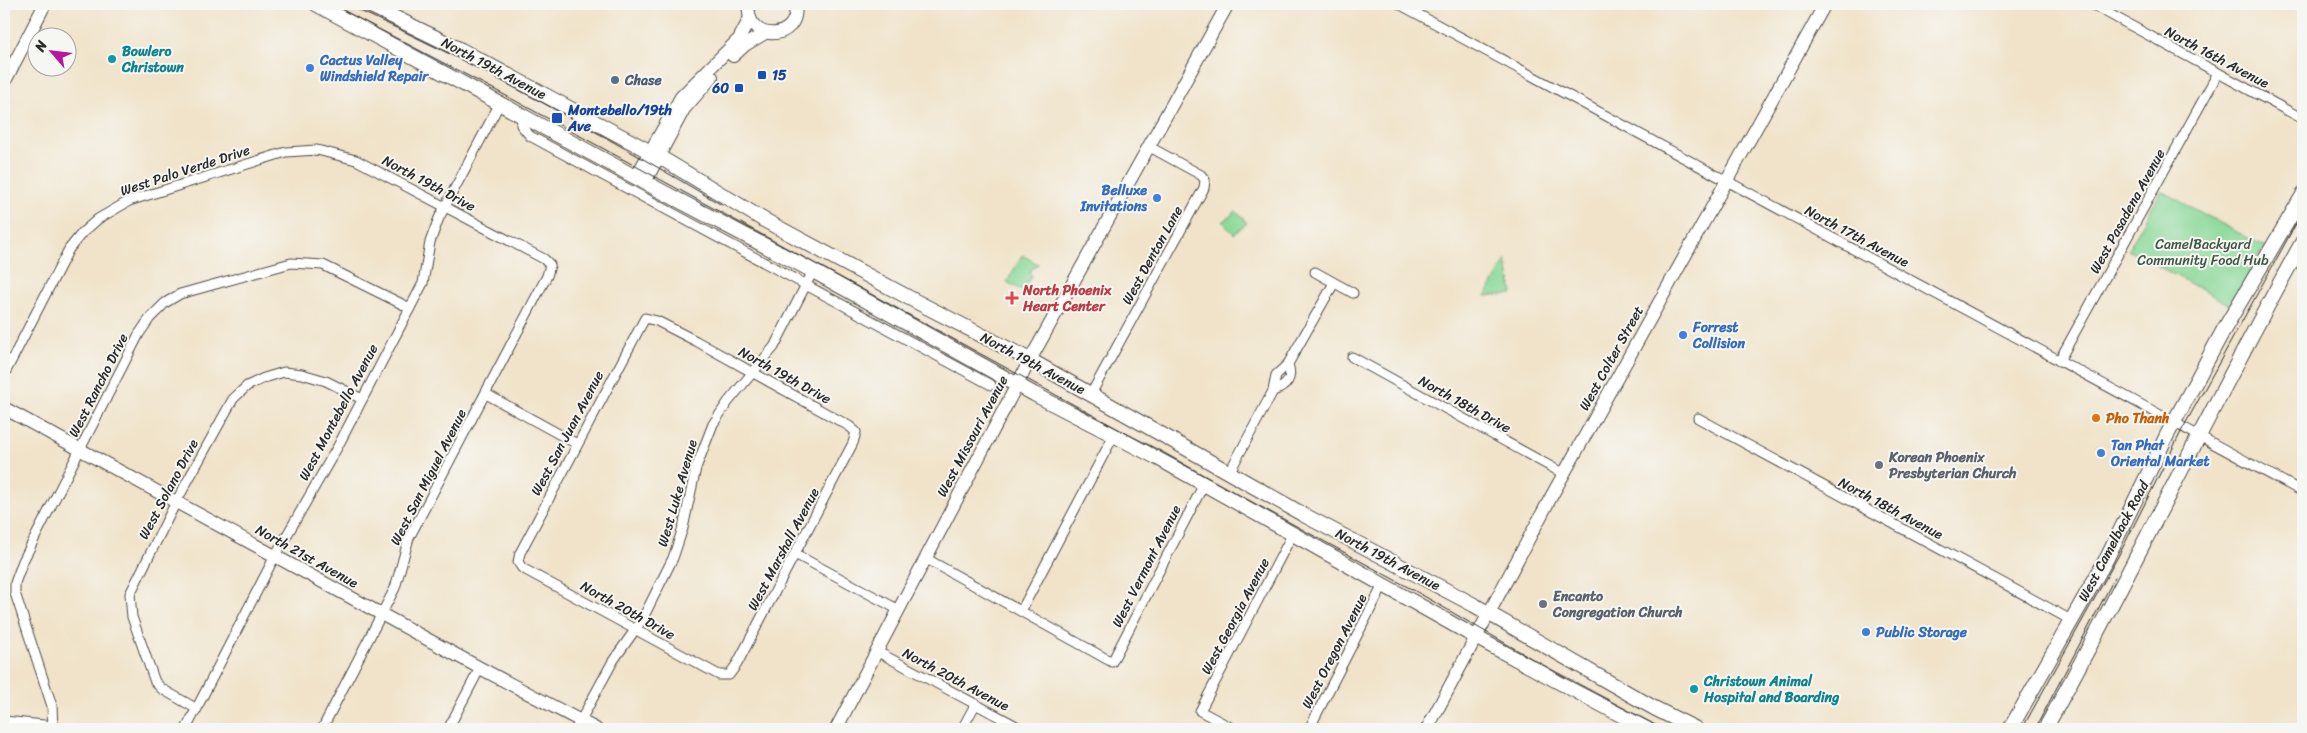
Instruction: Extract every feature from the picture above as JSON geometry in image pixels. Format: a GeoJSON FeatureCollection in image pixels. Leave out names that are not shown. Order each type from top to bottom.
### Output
{"type":"FeatureCollection","features":[{"type":"Feature","properties":{"kind":"main road","name":"North 19th Avenue"},"geometry":{"type":"LineString","coordinates":[[316,4],[813,271],[1017,385],[1114,435],[1293,533],[1475,637],[1647,729]]}},
{"type":"Feature","properties":{"kind":"main road","name":"North 19th Avenue"},"geometry":{"type":"LineString","coordinates":[[367,4],[462,50],[654,154],[812,246],[1030,360],[1228,473],[1488,613],[1654,708],[1696,729]]}},
{"type":"Feature","properties":{"kind":"main road","name":"West Camelback Road"},"geometry":{"type":"LineString","coordinates":[[2010,729],[2106,558],[2173,422],[2223,331],[2303,195]]}},
{"type":"Feature","properties":{"kind":"main road","name":"West Camelback Road"},"geometry":{"type":"LineString","coordinates":[[2045,729],[2225,384],[2303,241]]}},
{"type":"Feature","properties":{"kind":"street"},"geometry":{"type":"LineString","coordinates":[[4,83],[45,4]]}},
{"type":"Feature","properties":{"kind":"street"},"geometry":{"type":"LineString","coordinates":[[640,179],[681,97],[739,39],[750,18],[749,4]]}},
{"type":"Feature","properties":{"kind":"street"},"geometry":{"type":"LineString","coordinates":[[750,18],[758,29],[765,33],[777,33],[787,28],[795,16],[795,4]]}},
{"type":"Feature","properties":{"kind":"street","name":"West Missouri Avenue"},"geometry":{"type":"LineString","coordinates":[[836,729],[1030,360],[1228,4]]}},
{"type":"Feature","properties":{"kind":"street","name":"North 17th Avenue"},"geometry":{"type":"LineString","coordinates":[[1399,4],[2303,492]]}},
{"type":"Feature","properties":{"kind":"street","name":"West Colter Street"},"geometry":{"type":"LineString","coordinates":[[1427,729],[1564,474],[1825,4]]}},
{"type":"Feature","properties":{"kind":"street","name":"North 16th Avenue"},"geometry":{"type":"LineString","coordinates":[[2091,4],[2303,119]]}},
{"type":"Feature","properties":{"kind":"street"},"geometry":{"type":"LineString","coordinates":[[654,154],[691,100],[745,45],[765,33]]}},
{"type":"Feature","properties":{"kind":"street","name":"West Pasadena Avenue"},"geometry":{"type":"LineString","coordinates":[[2060,361],[2218,73]]}},
{"type":"Feature","properties":{"kind":"street","name":"West Montebello Avenue"},"geometry":{"type":"LineString","coordinates":[[186,729],[275,556],[362,400],[423,283],[430,242],[445,207],[500,102]]}},
{"type":"Feature","properties":{"kind":"street","name":"North 19th Avenue"},"geometry":{"type":"LineString","coordinates":[[524,116],[521,125],[530,136],[991,385]]}},
{"type":"Feature","properties":{"kind":"street","name":"West Denton Lane"},"geometry":{"type":"LineString","coordinates":[[1091,394],[1204,188],[1205,180],[1201,175],[1148,146]]}},
{"type":"Feature","properties":{"kind":"street","name":"North 19th Drive"},"geometry":{"type":"LineString","coordinates":[[286,152],[317,150],[356,160],[544,259],[550,265]]}},
{"type":"Feature","properties":{"kind":"street","name":"West Palo Verde Drive"},"geometry":{"type":"LineString","coordinates":[[4,375],[70,249],[82,233],[98,219],[129,201],[286,152]]}},
{"type":"Feature","properties":{"kind":"street","name":"West Rancho Drive"},"geometry":{"type":"LineString","coordinates":[[54,728],[52,706],[17,603],[15,583],[23,561],[139,334],[150,318],[165,302],[180,294],[291,263],[323,265],[410,308]]}},
{"type":"Feature","properties":{"kind":"street","name":"West San Miguel Avenue"},"geometry":{"type":"LineString","coordinates":[[322,729],[395,588],[410,538],[547,276],[550,265]]}},
{"type":"Feature","properties":{"kind":"street","name":"West Luke Avenue"},"geometry":{"type":"LineString","coordinates":[[579,725],[613,662],[635,630],[673,558],[683,528],[696,468],[705,440],[728,402],[774,347],[813,271]]}},
{"type":"Feature","properties":{"kind":"street"},"geometry":{"type":"LineString","coordinates":[[1315,272],[1353,293]]}},
{"type":"Feature","properties":{"kind":"street"},"geometry":{"type":"LineString","coordinates":[[1228,473],[1273,391],[1276,375],[1288,364],[1334,283]]}},
{"type":"Feature","properties":{"kind":"street","name":"North 19th Drive"},"geometry":{"type":"LineString","coordinates":[[645,318],[657,322],[753,373],[849,426],[856,432]]}},
{"type":"Feature","properties":{"kind":"street","name":"West San Juan Avenue"},"geometry":{"type":"LineString","coordinates":[[518,562],[520,553],[645,318]]}},
{"type":"Feature","properties":{"kind":"street","name":"North 18th Drive"},"geometry":{"type":"LineString","coordinates":[[1352,358],[1564,474]]}},
{"type":"Feature","properties":{"kind":"street"},"geometry":{"type":"LineString","coordinates":[[1273,391],[1279,389],[1289,380],[1290,371],[1288,364]]}},
{"type":"Feature","properties":{"kind":"street","name":"West Solano Drive"},"geometry":{"type":"LineString","coordinates":[[197,709],[162,689],[154,682],[132,616],[130,594],[176,502],[221,418],[233,399],[247,386],[284,372],[302,374],[326,381],[362,400]]}},
{"type":"Feature","properties":{"kind":"street"},"geometry":{"type":"LineString","coordinates":[[486,394],[577,444]]}},
{"type":"Feature","properties":{"kind":"street","name":"North 21st Avenue"},"geometry":{"type":"LineString","coordinates":[[4,408],[381,613],[579,725],[596,729]]}},
{"type":"Feature","properties":{"kind":"street","name":"North 18th Avenue"},"geometry":{"type":"LineString","coordinates":[[1698,418],[2071,620]]}},
{"type":"Feature","properties":{"kind":"street","name":"West Marshall Avenue"},"geometry":{"type":"LineString","coordinates":[[729,675],[737,664],[795,554],[853,443],[856,432]]}},
{"type":"Feature","properties":{"kind":"street"},"geometry":{"type":"LineString","coordinates":[[925,558],[1021,611],[1114,435]]}},
{"type":"Feature","properties":{"kind":"street","name":"West Vermont Avenue"},"geometry":{"type":"LineString","coordinates":[[1021,611],[1112,662],[1204,484]]}},
{"type":"Feature","properties":{"kind":"street","name":"West Georgia Avenue"},"geometry":{"type":"LineString","coordinates":[[1234,729],[1200,711],[1293,533]]}},
{"type":"Feature","properties":{"kind":"street"},"geometry":{"type":"LineString","coordinates":[[795,554],[899,610]]}},
{"type":"Feature","properties":{"kind":"street","name":"North 20th Drive"},"geometry":{"type":"LineString","coordinates":[[518,562],[522,568],[719,675],[729,675]]}},
{"type":"Feature","properties":{"kind":"street","name":"West Oregon Avenue"},"geometry":{"type":"LineString","coordinates":[[1309,729],[1383,586]]}},
{"type":"Feature","properties":{"kind":"street","name":"North 20th Avenue"},"geometry":{"type":"LineString","coordinates":[[878,652],[1022,729]]}},
{"type":"Feature","properties":{"kind":"street"},"geometry":{"type":"LineString","coordinates":[[448,729],[480,668]]}},
{"type":"Feature","properties":{"kind":"street"},"geometry":{"type":"LineString","coordinates":[[962,729],[975,705]]}},
{"type":"Feature","properties":{"kind":"street"},"geometry":{"type":"LineString","coordinates":[[4,721],[54,728]]}},
{"type":"Feature","properties":{"kind":"green space","name":"CamelBackyard Community Food Hub"},"geometry":{"type":"Polygon","coordinates":[[[2161,191],[2265,247],[2230,305],[2128,250],[2161,191]]]}},
{"type":"Feature","properties":{"kind":"green space"},"geometry":{"type":"Polygon","coordinates":[[[1236,211],[1247,223],[1234,234],[1223,222],[1236,211]]]}},
{"type":"Feature","properties":{"kind":"green space"},"geometry":{"type":"Polygon","coordinates":[[[1022,255],[1038,264],[1029,273],[1032,275],[1023,291],[1007,282],[1022,255]]]}},
{"type":"Feature","properties":{"kind":"green space"},"geometry":{"type":"Polygon","coordinates":[[[1506,260],[1513,294],[1486,296],[1506,260]]]}},
{"type":"Feature","properties":{"kind":"tram line"},"geometry":{"type":"LineString","coordinates":[[331,4],[499,92],[770,239],[1417,592],[1567,679],[1663,729]]}},
{"type":"Feature","properties":{"kind":"tram line"},"geometry":{"type":"LineString","coordinates":[[358,10],[497,78],[633,153],[722,205]]}},
{"type":"Feature","properties":{"kind":"tram line"},"geometry":{"type":"LineString","coordinates":[[2022,729],[2121,551],[2183,428],[2303,211]]}},
{"type":"Feature","properties":{"kind":"tram line"},"geometry":{"type":"LineString","coordinates":[[2035,729],[2115,577]]}},
{"type":"Feature","properties":{"kind":"place","name":"Bowlero Christown"},"geometry":{"type":"Point","coordinates":[112,59]}},
{"type":"Feature","properties":{"kind":"place","name":"Cactus Valley Windshield Repair"},"geometry":{"type":"Point","coordinates":[310,68]}},
{"type":"Feature","properties":{"kind":"place","name":"15"},"geometry":{"type":"Point","coordinates":[762,75]}},
{"type":"Feature","properties":{"kind":"place","name":"Chase"},"geometry":{"type":"Point","coordinates":[615,80]}},
{"type":"Feature","properties":{"kind":"place","name":"60"},"geometry":{"type":"Point","coordinates":[739,88]}},
{"type":"Feature","properties":{"kind":"place","name":"Montebello/19th Ave"},"geometry":{"type":"Point","coordinates":[557,118]}},
{"type":"Feature","properties":{"kind":"place","name":"Belluxe Invitations"},"geometry":{"type":"Point","coordinates":[1157,198]}},
{"type":"Feature","properties":{"kind":"place","name":"North Phoenix Heart Center"},"geometry":{"type":"Point","coordinates":[1012,298]}},
{"type":"Feature","properties":{"kind":"place","name":"Forrest Collision"},"geometry":{"type":"Point","coordinates":[1683,335]}},
{"type":"Feature","properties":{"kind":"place","name":"Pho Thanh"},"geometry":{"type":"Point","coordinates":[2096,418]}},
{"type":"Feature","properties":{"kind":"place","name":"Tan Phat Oriental Market"},"geometry":{"type":"Point","coordinates":[2101,453]}},
{"type":"Feature","properties":{"kind":"place","name":"Korean Phoenix Presbyterian Church"},"geometry":{"type":"Point","coordinates":[1879,465]}},
{"type":"Feature","properties":{"kind":"place","name":"Encanto Congregation Church"},"geometry":{"type":"Point","coordinates":[1543,604]}},
{"type":"Feature","properties":{"kind":"place","name":"Public Storage"},"geometry":{"type":"Point","coordinates":[1866,632]}},
{"type":"Feature","properties":{"kind":"place","name":"Christown Animal Hospital and Boarding"},"geometry":{"type":"Point","coordinates":[1694,689]}}]}
